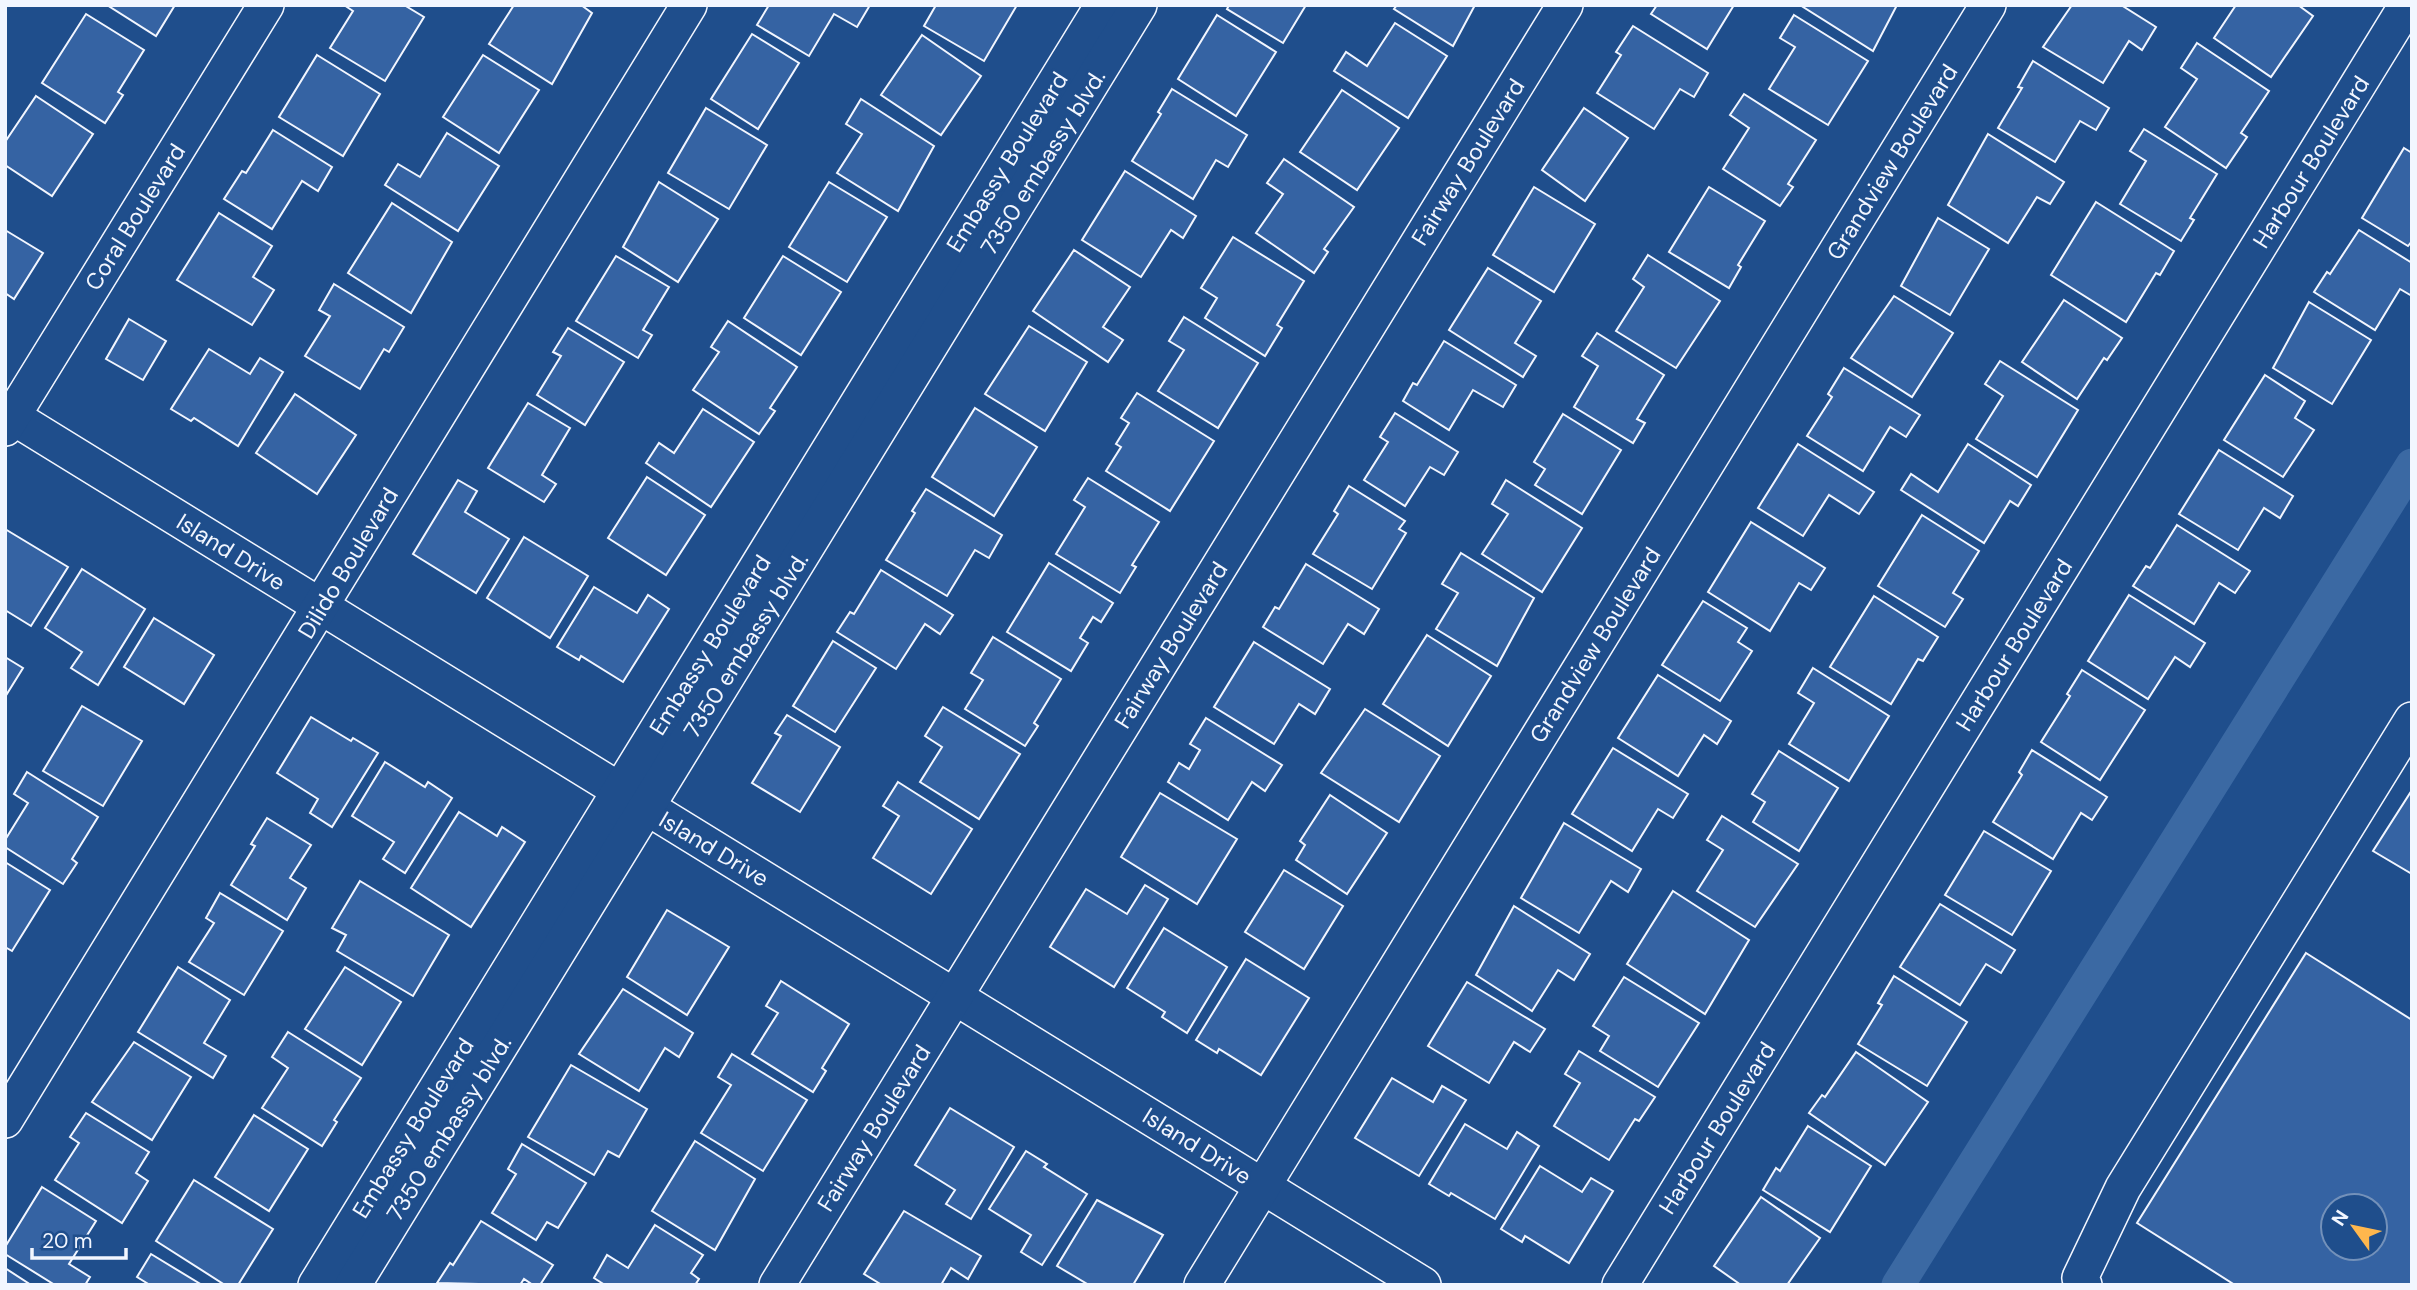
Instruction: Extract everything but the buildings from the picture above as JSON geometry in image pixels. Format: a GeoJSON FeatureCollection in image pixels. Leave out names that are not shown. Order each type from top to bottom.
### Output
{"type":"FeatureCollection","features":[{"type":"Feature","properties":{"kind":"street","name":"Coral Boulevard"},"geometry":{"type":"LineString","coordinates":[[8,419],[265,5]]}},
{"type":"Feature","properties":{"kind":"street","name":"Dilido Boulevard"},"geometry":{"type":"LineString","coordinates":[[5,1120],[689,5]]}},
{"type":"Feature","properties":{"kind":"street","name":"Embassy Boulevard"},"geometry":{"type":"LineString","coordinates":[[316,1285],[633,799],[1103,5]]}},
{"type":"Feature","properties":{"kind":"street","name":"7350 embassy blvd."},"geometry":{"type":"LineString","coordinates":[[353,1285],[633,799],[1139,5]]}},
{"type":"Feature","properties":{"kind":"street","name":"Fairway Boulevard"},"geometry":{"type":"LineString","coordinates":[[777,1285],[1564,5]]}},
{"type":"Feature","properties":{"kind":"street","name":"Grandview Boulevard"},"geometry":{"type":"LineString","coordinates":[[1202,1285],[1988,5]]}},
{"type":"Feature","properties":{"kind":"street","name":"Harbour Boulevard"},"geometry":{"type":"LineString","coordinates":[[1620,1285],[2407,5]]}},
{"type":"Feature","properties":{"kind":"street","name":"Island Drive"},"geometry":{"type":"LineString","coordinates":[[8,419],[955,996],[1423,1285]]}},
{"type":"Feature","properties":{"kind":"street"},"geometry":{"type":"LineString","coordinates":[[2084,1285],[2080,1278],[2123,1188],[2412,720]]}},
{"type":"Feature","properties":{"kind":"waterway"},"geometry":{"type":"LineString","coordinates":[[1898,1285],[2412,465]]}}]}
